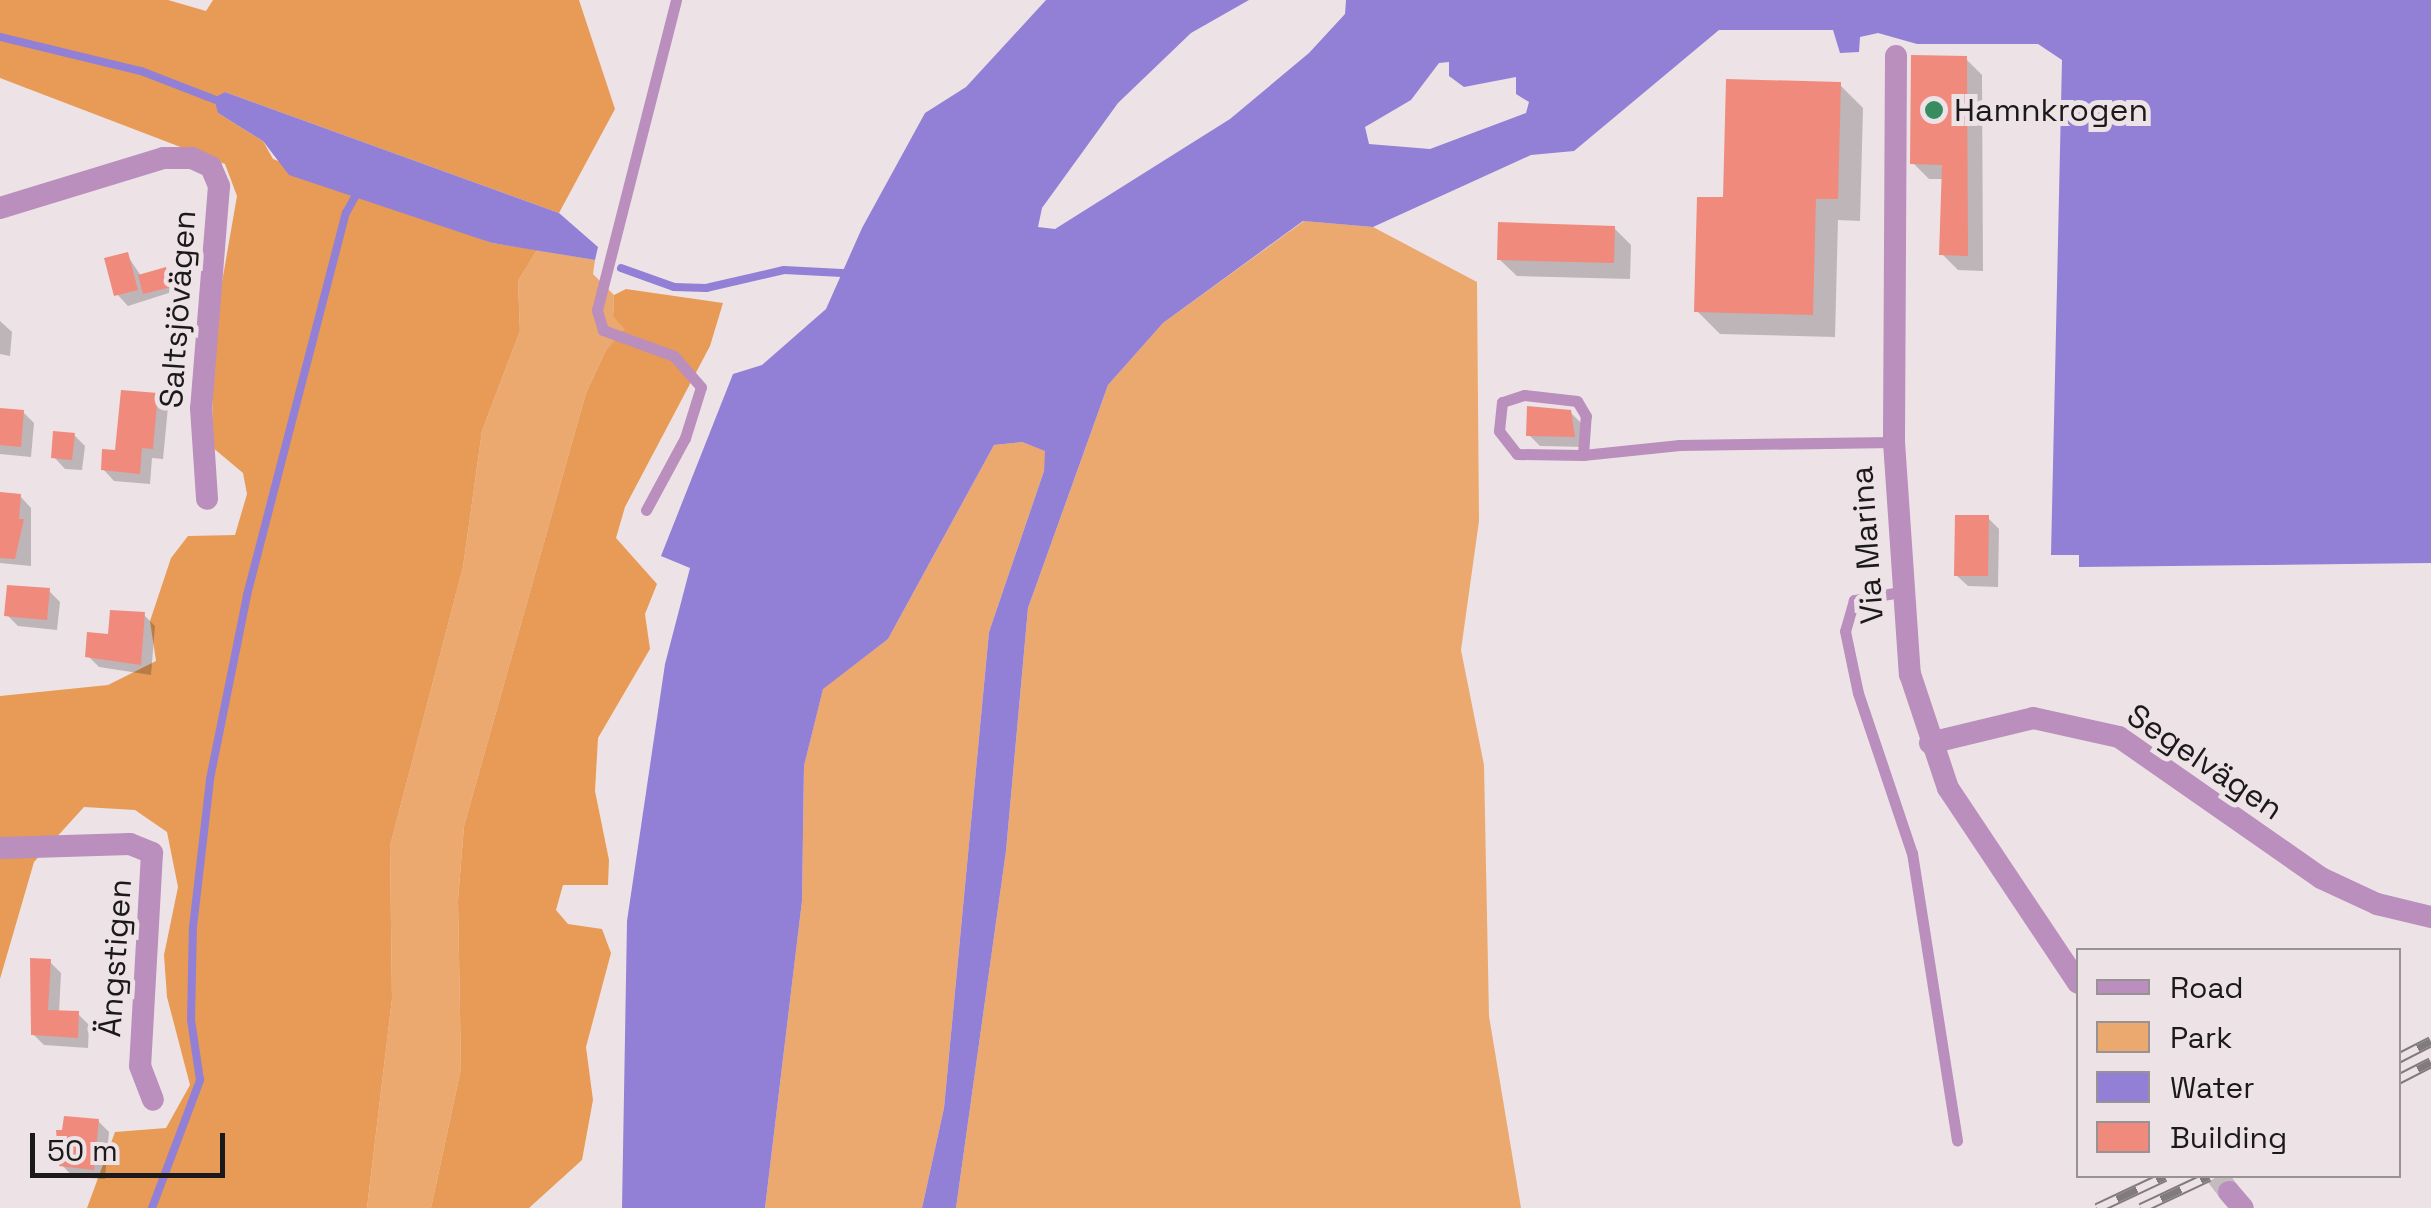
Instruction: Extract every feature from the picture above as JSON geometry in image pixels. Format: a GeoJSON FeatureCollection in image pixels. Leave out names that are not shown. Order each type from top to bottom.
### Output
{"type":"FeatureCollection","features":[{"type":"Feature","properties":{"kind":"street","name":"Via Marina"},"geometry":{"type":"LineString","coordinates":[[1896,56],[1894,442],[1900,592],[1910,674],[1930,743],[1973,831],[2076,980]]}},
{"type":"Feature","properties":{"kind":"street","name":"Saltsjövägen"},"geometry":{"type":"LineString","coordinates":[[0,208],[164,158],[192,158],[210,167],[218,186],[201,408],[207,498]]}},
{"type":"Feature","properties":{"kind":"street","name":"Segelvägen"},"geometry":{"type":"LineString","coordinates":[[1930,743],[2033,718],[2092,728],[2119,738],[2321,878],[2377,904],[2431,917]]}},
{"type":"Feature","properties":{"kind":"street","name":"Ängstigen"},"geometry":{"type":"LineString","coordinates":[[0,848],[130,844],[152,853],[140,1066],[153,1100]]}},
{"type":"Feature","properties":{"kind":"lane"},"geometry":{"type":"LineString","coordinates":[[646,510],[685,438],[701,388],[674,356],[602,330],[597,310],[676,0]]}},
{"type":"Feature","properties":{"kind":"lane"},"geometry":{"type":"LineString","coordinates":[[1583,455],[1586,416],[1577,400],[1524,395],[1502,402],[1498,431],[1517,454],[1583,455],[1679,445],[1894,442]]}},
{"type":"Feature","properties":{"kind":"lane"},"geometry":{"type":"LineString","coordinates":[[1900,592],[1854,600],[1844,632],[1858,693],[1912,853],[1958,1141]]}},
{"type":"Feature","properties":{"kind":"green space"},"geometry":{"type":"Polygon","coordinates":[[[1304,221],[1373,227],[1477,282],[1479,521],[1461,650],[1484,765],[1489,1016],[1521,1208],[956,1208],[1006,851],[1028,608],[1108,385],[1163,323],[1304,221]]]}},
{"type":"Feature","properties":{"kind":"green space"},"geometry":{"type":"Polygon","coordinates":[[[537,250],[595,260],[593,274],[614,295],[613,317],[626,329],[606,350],[586,393],[464,826],[458,900],[461,1069],[431,1208],[367,1208],[392,999],[390,846],[463,567],[482,431],[520,331],[518,281],[537,250]]]}},
{"type":"Feature","properties":{"kind":"green space"},"geometry":{"type":"Polygon","coordinates":[[[1022,442],[1046,451],[1044,471],[989,632],[944,1108],[922,1208],[765,1208],[802,901],[804,766],[823,688],[888,639],[994,445],[1022,442]]]}},
{"type":"Feature","properties":{"kind":"shaded area"},"geometry":{"type":"Polygon","coordinates":[[[0,0],[168,0],[206,11],[213,0],[579,0],[615,109],[559,213],[225,92],[218,113],[263,141],[273,159],[492,243],[537,250],[518,281],[520,331],[482,431],[463,567],[390,846],[392,999],[367,1208],[87,1208],[115,1132],[166,1128],[190,1085],[167,997],[164,955],[178,887],[167,832],[135,810],[84,807],[34,862],[0,979],[0,696],[108,685],[156,661],[150,621],[171,558],[188,536],[235,535],[247,494],[243,473],[212,447],[213,334],[237,196],[225,164],[0,78],[0,0]]]}},
{"type":"Feature","properties":{"kind":"shaded area"},"geometry":{"type":"Polygon","coordinates":[[[626,289],[723,303],[710,346],[625,507],[616,538],[657,584],[645,614],[650,649],[598,738],[595,791],[609,860],[608,885],[563,885],[556,910],[568,924],[602,929],[611,953],[586,1047],[593,1100],[582,1160],[529,1208],[431,1208],[461,1069],[458,900],[464,826],[586,393],[606,350],[625,329],[613,317],[614,295],[626,289]]]}},
{"type":"Feature","properties":{"kind":"water"},"geometry":{"type":"Polygon","coordinates":[[[1046,0],[1249,0],[1191,33],[1118,103],[1042,208],[1038,227],[1055,229],[1230,119],[1309,53],[1345,14],[1346,0],[2431,0],[2431,563],[2079,567],[2079,555],[2051,555],[2062,60],[2038,44],[1917,44],[1878,33],[1860,37],[1859,52],[1840,53],[1833,30],[1719,30],[1574,151],[1531,155],[1373,227],[1303,221],[1163,323],[1108,385],[1028,608],[1006,851],[956,1208],[922,1208],[944,1108],[989,632],[1044,471],[1045,451],[1022,442],[994,445],[888,639],[823,689],[804,766],[802,901],[765,1208],[622,1208],[627,921],[665,664],[690,568],[661,556],[733,374],[762,365],[826,309],[862,228],[925,113],[966,87],[1046,0]],[[1449,62],[1439,63],[1411,100],[1365,127],[1369,144],[1430,149],[1526,113],[1529,102],[1516,94],[1516,77],[1464,87],[1449,76],[1449,62]]]}},
{"type":"Feature","properties":{"kind":"water"},"geometry":{"type":"Polygon","coordinates":[[[225,92],[559,213],[598,247],[595,260],[492,243],[289,175],[263,141],[218,113],[214,98],[225,92]]]}},
{"type":"Feature","properties":{"kind":"building","name":"Hamnkrogen"},"geometry":{"type":"Polygon","coordinates":[[[1911,55],[1967,56],[1968,256],[1939,255],[1942,165],[1910,164],[1911,55]]]}},
{"type":"Feature","properties":{"kind":"building"},"geometry":{"type":"Polygon","coordinates":[[[1726,79],[1841,82],[1838,199],[1816,199],[1813,315],[1694,312],[1697,197],[1723,197],[1726,79]]]}},
{"type":"Feature","properties":{"kind":"building"},"geometry":{"type":"Polygon","coordinates":[[[1498,222],[1615,226],[1614,263],[1497,260],[1498,222]]]}},
{"type":"Feature","properties":{"kind":"building"},"geometry":{"type":"Polygon","coordinates":[[[128,252],[138,290],[114,296],[104,258],[128,252]]]}},
{"type":"Feature","properties":{"kind":"building"},"geometry":{"type":"Polygon","coordinates":[[[166,267],[171,287],[143,294],[138,275],[166,267]]]}},
{"type":"Feature","properties":{"kind":"building"},"geometry":{"type":"Polygon","coordinates":[[[121,390],[158,393],[153,449],[142,448],[140,474],[101,470],[102,449],[115,450],[121,390]]]}},
{"type":"Feature","properties":{"kind":"building"},"geometry":{"type":"Polygon","coordinates":[[[1527,406],[1571,410],[1575,437],[1526,436],[1527,406]]]}},
{"type":"Feature","properties":{"kind":"building"},"geometry":{"type":"Polygon","coordinates":[[[0,408],[24,410],[21,447],[0,445],[0,408]]]}},
{"type":"Feature","properties":{"kind":"building"},"geometry":{"type":"Polygon","coordinates":[[[53,431],[75,433],[72,460],[51,458],[53,431]]]}},
{"type":"Feature","properties":{"kind":"building"},"geometry":{"type":"Polygon","coordinates":[[[0,492],[21,494],[19,519],[24,519],[15,559],[0,558],[0,492]]]}},
{"type":"Feature","properties":{"kind":"building"},"geometry":{"type":"Polygon","coordinates":[[[1955,515],[1989,515],[1988,576],[1954,576],[1955,515]]]}},
{"type":"Feature","properties":{"kind":"building"},"geometry":{"type":"Polygon","coordinates":[[[7,585],[50,588],[47,620],[4,616],[7,585]]]}},
{"type":"Feature","properties":{"kind":"building"},"geometry":{"type":"Polygon","coordinates":[[[110,610],[145,612],[141,665],[85,657],[87,632],[108,634],[110,610]]]}},
{"type":"Feature","properties":{"kind":"building"},"geometry":{"type":"Polygon","coordinates":[[[30,958],[51,959],[48,1010],[79,1011],[78,1038],[31,1035],[30,958]]]}},
{"type":"Feature","properties":{"kind":"building"},"geometry":{"type":"Polygon","coordinates":[[[64,1116],[99,1119],[94,1170],[59,1166],[56,1130],[62,1130],[64,1116]]]}},
{"type":"Feature","properties":{"kind":"waterway"},"geometry":{"type":"LineString","coordinates":[[0,37],[141,71],[221,102]]}},
{"type":"Feature","properties":{"kind":"waterway"},"geometry":{"type":"LineString","coordinates":[[152,1208],[200,1080],[191,1020],[193,927],[210,779],[247,595],[346,213],[357,193]]}},
{"type":"Feature","properties":{"kind":"waterway"},"geometry":{"type":"LineString","coordinates":[[621,268],[674,287],[706,288],[784,270],[842,273]]}},
{"type":"Feature","properties":{"kind":"tunnel"},"geometry":{"type":"LineString","coordinates":[[2218,1178],[2229,1192]]}},
{"type":"Feature","properties":{"kind":"railway"},"geometry":{"type":"LineString","coordinates":[[2401,1056],[2431,1041]]}},
{"type":"Feature","properties":{"kind":"railway"},"geometry":{"type":"LineString","coordinates":[[2401,1077],[2431,1062]]}},
{"type":"Feature","properties":{"kind":"railway"},"geometry":{"type":"LineString","coordinates":[[2097,1208],[2161,1178]]}},
{"type":"Feature","properties":{"kind":"railway"},"geometry":{"type":"LineString","coordinates":[[2141,1208],[2205,1178]]}},
{"type":"Feature","properties":{"kind":"place","name":"Hamnkrogen"},"geometry":{"type":"Point","coordinates":[1934,110]}}]}
